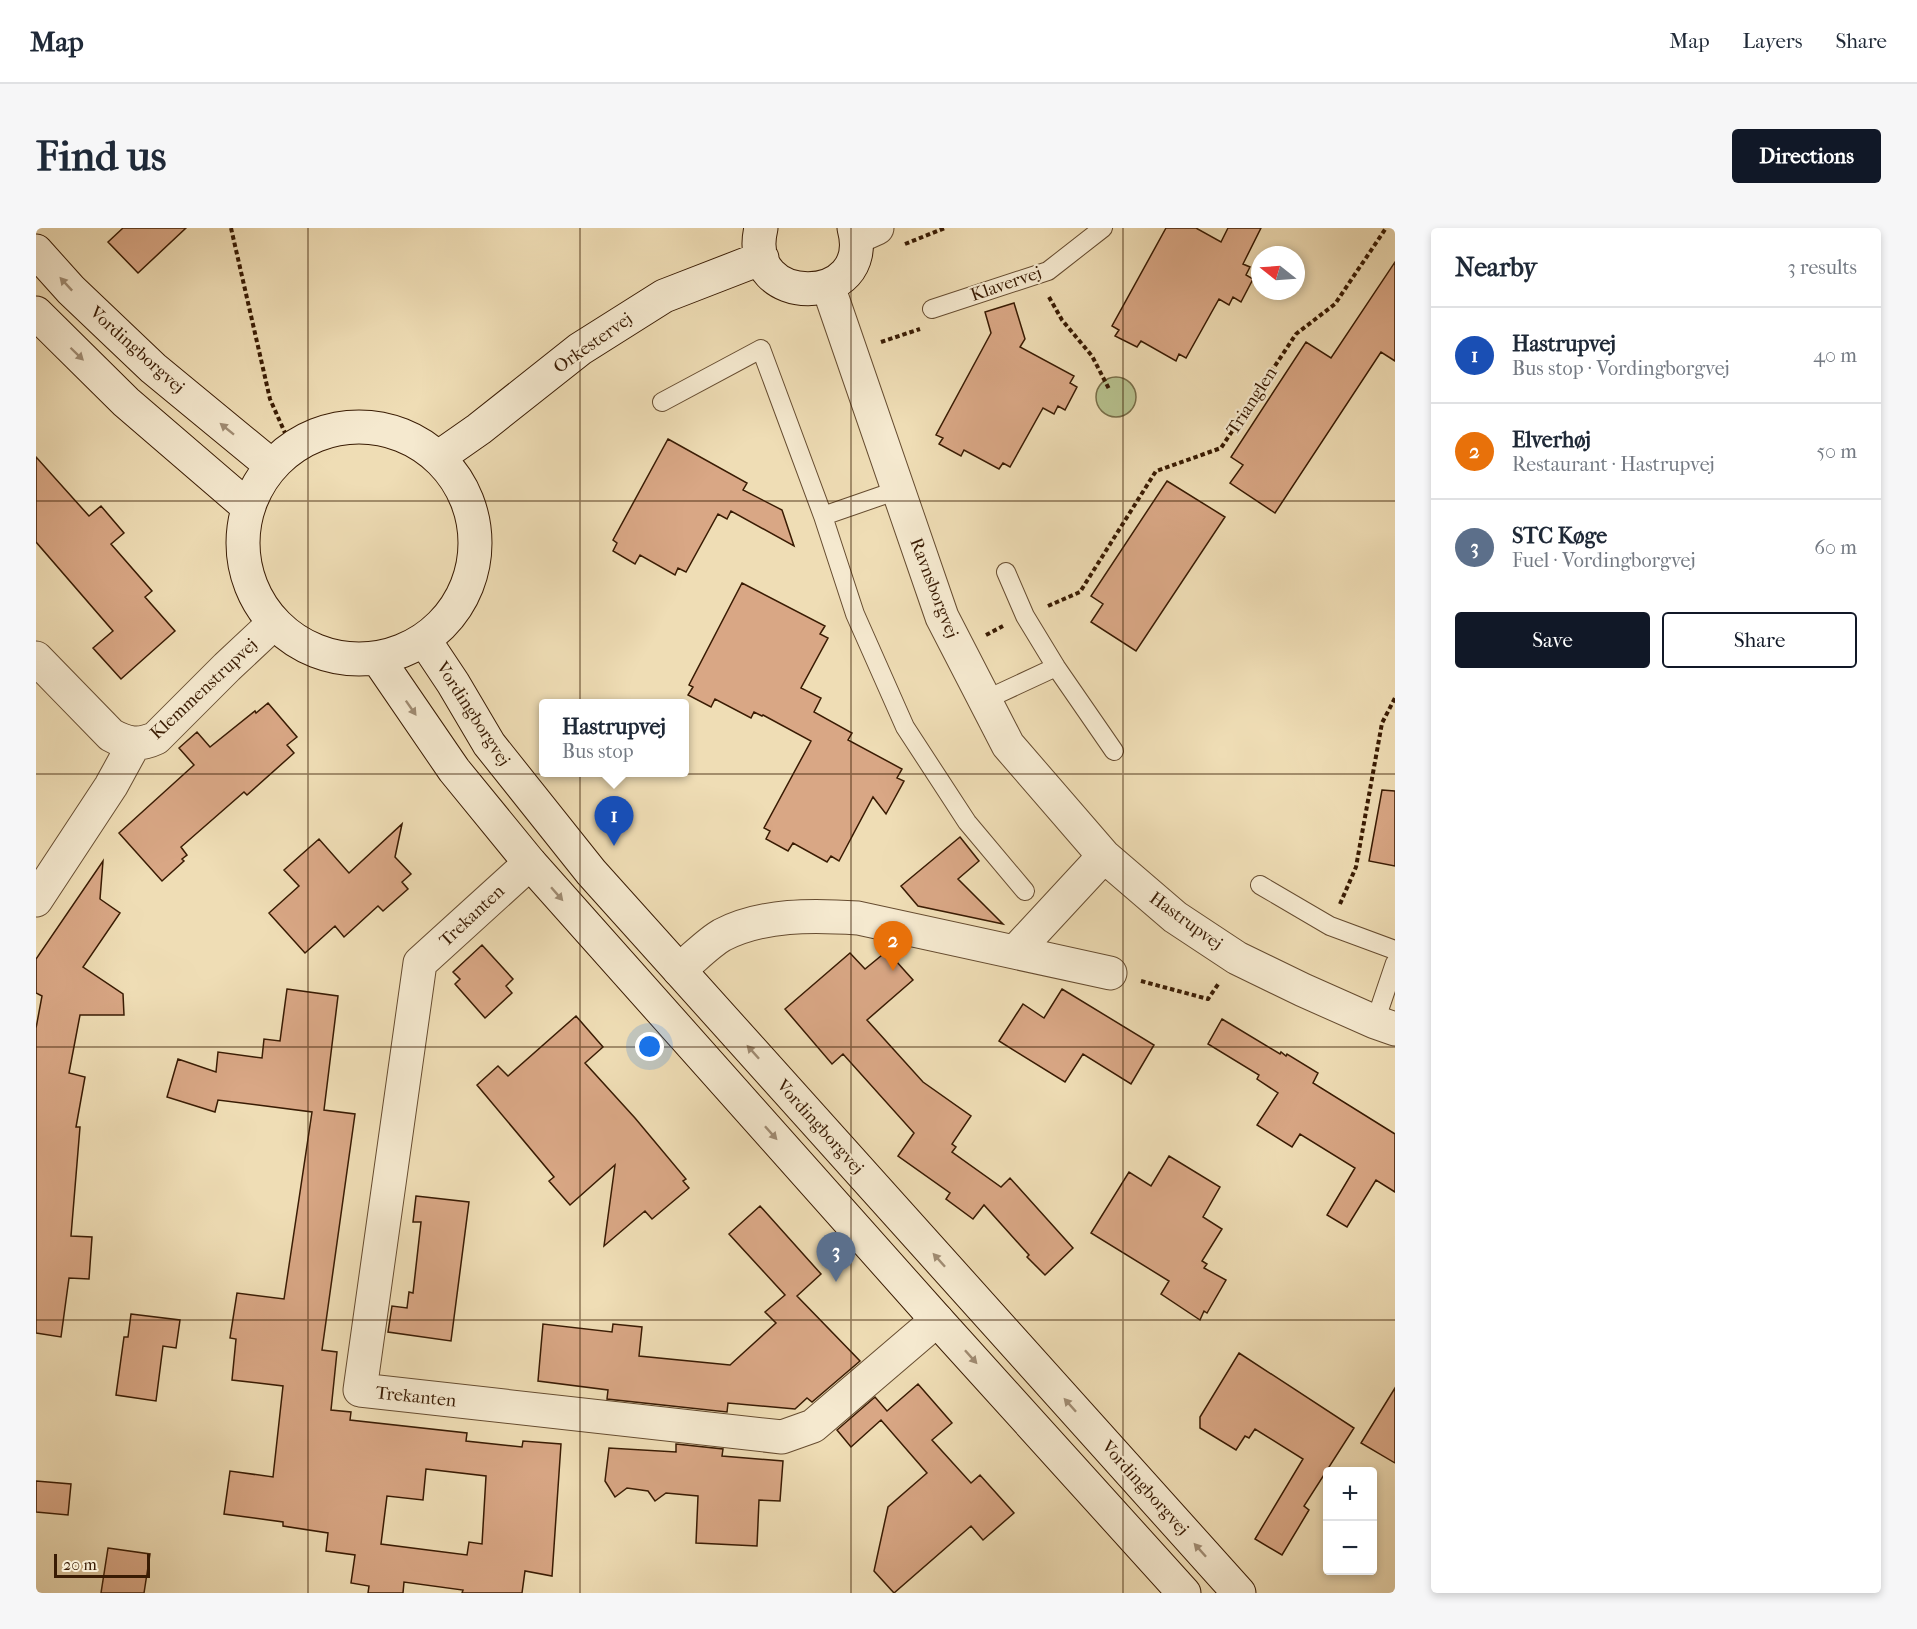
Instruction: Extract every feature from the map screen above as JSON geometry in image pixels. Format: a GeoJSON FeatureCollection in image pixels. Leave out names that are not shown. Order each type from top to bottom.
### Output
{"type":"FeatureCollection","features":[{"type":"Feature","properties":{"kind":"main road"},"geometry":{"type":"LineString","coordinates":[[762,243],[770,272],[785,284],[803,290],[812,290],[828,286],[838,279],[851,264],[863,231]]}},
{"type":"Feature","properties":{"kind":"main road","name":"Orkestervej"},"geometry":{"type":"LineString","coordinates":[[440,457],[580,349],[664,296],[762,243]]}},
{"type":"Feature","properties":{"kind":"main road","name":"Vordingborgvej"},"geometry":{"type":"LineString","coordinates":[[36,251],[71,290],[153,368],[282,457]]}},
{"type":"Feature","properties":{"kind":"main road","name":"Ravnsborgvej"},"geometry":{"type":"LineString","coordinates":[[828,286],[942,617],[1008,745],[1104,856]]}},
{"type":"Feature","properties":{"kind":"main road"},"geometry":{"type":"LineString","coordinates":[[36,313],[126,402],[248,507]]}},
{"type":"Feature","properties":{"kind":"main road"},"geometry":{"type":"LineString","coordinates":[[352,427],[383,429],[413,439],[440,457],[464,491],[476,531],[473,574],[455,612],[425,641],[402,653],[378,659],[340,659],[321,653],[303,646],[274,623],[256,598],[245,568],[243,538],[248,507],[258,485],[282,457],[321,433],[352,427]]}},
{"type":"Feature","properties":{"kind":"main road","name":"Klemmenstrupvej"},"geometry":{"type":"LineString","coordinates":[[36,900],[111,786],[134,744],[145,743],[156,738],[274,623]]}},
{"type":"Feature","properties":{"kind":"main road","name":"Vordingborgvej"},"geometry":{"type":"LineString","coordinates":[[425,641],[489,744],[591,872],[1239,1593]]}},
{"type":"Feature","properties":{"kind":"main road"},"geometry":{"type":"LineString","coordinates":[[36,658],[111,735],[121,741],[134,744]]}},
{"type":"Feature","properties":{"kind":"main road"},"geometry":{"type":"LineString","coordinates":[[378,659],[454,770],[530,863],[937,1320],[1184,1593]]}},
{"type":"Feature","properties":{"kind":"main road"},"geometry":{"type":"LineString","coordinates":[[1015,952],[1104,856]]}},
{"type":"Feature","properties":{"kind":"main road","name":"Hastrupvej"},"geometry":{"type":"LineString","coordinates":[[1104,856],[1175,916],[1237,958],[1385,1026]]}},
{"type":"Feature","properties":{"kind":"main road","name":"Trekanten"},"geometry":{"type":"LineString","coordinates":[[530,863],[420,963],[360,1390],[782,1437],[813,1426],[937,1320]]}},
{"type":"Feature","properties":{"kind":"main road"},"geometry":{"type":"LineString","coordinates":[[679,970],[721,936],[759,921],[825,916],[858,918],[1110,973]]}},
{"type":"Feature","properties":{"kind":"lane","name":"Klavervej"},"geometry":{"type":"LineString","coordinates":[[932,309],[1048,271],[1103,228]]}},
{"type":"Feature","properties":{"kind":"lane"},"geometry":{"type":"LineString","coordinates":[[662,402],[761,349],[823,516],[855,614],[905,727],[967,822],[1025,891]]}},
{"type":"Feature","properties":{"kind":"lane"},"geometry":{"type":"LineString","coordinates":[[823,516],[898,490]]}},
{"type":"Feature","properties":{"kind":"lane"},"geometry":{"type":"LineString","coordinates":[[1006,572],[1025,616],[1056,667],[1114,751]]}},
{"type":"Feature","properties":{"kind":"lane"},"geometry":{"type":"LineString","coordinates":[[985,700],[1056,667]]}},
{"type":"Feature","properties":{"kind":"lane"},"geometry":{"type":"LineString","coordinates":[[1260,885],[1330,926],[1395,950]]}},
{"type":"Feature","properties":{"kind":"lane"},"geometry":{"type":"LineString","coordinates":[[1385,1026],[1395,963]]}},
{"type":"Feature","properties":{"kind":"path"},"geometry":{"type":"LineString","coordinates":[[231,228],[282,457]]}},
{"type":"Feature","properties":{"kind":"path","name":"Trianglen"},"geometry":{"type":"LineString","coordinates":[[958,648],[1080,592],[1156,471],[1221,448],[1296,334],[1335,304],[1386,228]]}},
{"type":"Feature","properties":{"kind":"path"},"geometry":{"type":"LineString","coordinates":[[1038,274],[1055,309],[1092,356],[1109,389]]}},
{"type":"Feature","properties":{"kind":"path"},"geometry":{"type":"LineString","coordinates":[[850,352],[922,328],[932,309]]}},
{"type":"Feature","properties":{"kind":"path"},"geometry":{"type":"LineString","coordinates":[[1330,926],[1356,867],[1382,723],[1395,698]]}},
{"type":"Feature","properties":{"kind":"path"},"geometry":{"type":"LineString","coordinates":[[1110,973],[1208,999],[1237,958]]}},
{"type":"Feature","properties":{"kind":"green space"},"geometry":{"type":"Polygon","coordinates":[[[1116,377],[1130,383],[1136,397],[1130,411],[1116,417],[1102,411],[1096,397],[1102,383],[1116,377]]]}},
{"type":"Feature","properties":{"kind":"building"},"geometry":{"type":"Polygon","coordinates":[[[123,228],[186,228],[138,273],[108,242],[123,228]]]}},
{"type":"Feature","properties":{"kind":"building"},"geometry":{"type":"Polygon","coordinates":[[[1166,228],[1196,228],[1221,242],[1228,228],[1261,228],[1243,264],[1250,267],[1246,275],[1251,278],[1251,283],[1241,302],[1233,297],[1229,305],[1219,299],[1186,358],[1179,354],[1176,361],[1141,341],[1137,347],[1115,336],[1119,330],[1112,326],[1166,228]]]}},
{"type":"Feature","properties":{"kind":"building"},"geometry":{"type":"Polygon","coordinates":[[[1395,262],[1395,361],[1381,352],[1275,513],[1230,483],[1243,465],[1231,457],[1306,342],[1331,358],[1395,262]]]}},
{"type":"Feature","properties":{"kind":"building"},"geometry":{"type":"Polygon","coordinates":[[[1014,303],[1025,339],[1020,347],[1074,376],[1070,383],[1077,387],[1065,410],[1058,406],[1054,414],[1043,408],[1010,467],[1003,463],[999,469],[964,450],[961,456],[939,444],[943,438],[936,435],[991,333],[985,312],[1014,303]]]}},
{"type":"Feature","properties":{"kind":"building"},"geometry":{"type":"Polygon","coordinates":[[[668,439],[747,483],[743,490],[782,510],[794,546],[731,511],[727,519],[718,514],[686,572],[678,568],[675,575],[640,555],[635,564],[613,551],[617,543],[613,540],[668,439]]]}},
{"type":"Feature","properties":{"kind":"building"},"geometry":{"type":"Polygon","coordinates":[[[36,457],[89,516],[101,506],[124,533],[111,544],[152,591],[145,597],[175,631],[121,679],[93,648],[113,631],[36,542],[36,457]]]}},
{"type":"Feature","properties":{"kind":"building"},"geometry":{"type":"Polygon","coordinates":[[[1167,481],[1225,517],[1136,651],[1091,622],[1103,604],[1091,596],[1167,481]]]}},
{"type":"Feature","properties":{"kind":"building"},"geometry":{"type":"Polygon","coordinates":[[[742,583],[825,626],[820,634],[828,638],[801,688],[821,698],[814,712],[852,733],[848,740],[902,769],[897,778],[904,781],[886,814],[873,797],[839,861],[831,856],[827,862],[793,843],[788,851],[766,839],[770,831],[764,828],[811,741],[763,715],[754,712],[751,718],[715,699],[711,707],[688,695],[693,687],[689,685],[742,583]]]}},
{"type":"Feature","properties":{"kind":"building"},"geometry":{"type":"Polygon","coordinates":[[[268,703],[297,737],[287,745],[294,753],[247,795],[244,792],[181,847],[187,855],[182,859],[184,861],[162,881],[119,833],[194,765],[179,748],[197,732],[210,747],[268,703]]]}},
{"type":"Feature","properties":{"kind":"building"},"geometry":{"type":"Polygon","coordinates":[[[1382,790],[1395,791],[1395,866],[1369,861],[1382,790]]]}},
{"type":"Feature","properties":{"kind":"building"},"geometry":{"type":"Polygon","coordinates":[[[402,824],[395,857],[411,874],[402,882],[408,889],[383,911],[378,906],[344,937],[335,926],[305,953],[269,913],[299,886],[284,870],[319,839],[349,873],[402,824]]]}},
{"type":"Feature","properties":{"kind":"building"},"geometry":{"type":"Polygon","coordinates":[[[960,837],[979,861],[958,879],[1003,924],[918,906],[901,886],[960,837]]]}},
{"type":"Feature","properties":{"kind":"building"},"geometry":{"type":"Polygon","coordinates":[[[103,861],[100,899],[120,913],[83,967],[123,994],[124,1015],[80,1015],[69,1073],[85,1077],[76,1127],[80,1127],[71,1236],[92,1237],[89,1279],[69,1278],[61,1337],[36,1333],[36,1028],[42,996],[36,993],[36,959],[103,861]]]}},
{"type":"Feature","properties":{"kind":"building"},"geometry":{"type":"Polygon","coordinates":[[[482,945],[513,979],[506,986],[512,993],[485,1018],[455,984],[460,979],[453,972],[482,945]]]}},
{"type":"Feature","properties":{"kind":"building"},"geometry":{"type":"Polygon","coordinates":[[[887,951],[913,980],[867,1020],[923,1082],[971,1116],[952,1144],[956,1147],[952,1152],[1001,1187],[1010,1178],[1073,1248],[1045,1275],[984,1205],[973,1219],[946,1199],[950,1193],[898,1156],[914,1133],[843,1054],[832,1064],[785,1009],[850,953],[865,969],[887,951]]]}},
{"type":"Feature","properties":{"kind":"building"},"geometry":{"type":"Polygon","coordinates":[[[287,989],[338,996],[324,1110],[355,1114],[322,1350],[337,1352],[331,1410],[351,1412],[350,1420],[467,1433],[466,1441],[522,1447],[523,1441],[561,1444],[552,1576],[525,1571],[522,1593],[462,1593],[463,1590],[404,1582],[403,1593],[368,1593],[369,1586],[351,1583],[355,1555],[326,1551],[328,1533],[283,1526],[283,1522],[224,1514],[230,1471],[273,1477],[283,1386],[232,1380],[236,1339],[230,1338],[237,1293],[284,1299],[312,1112],[218,1100],[215,1112],[167,1097],[178,1059],[216,1072],[218,1052],[262,1058],[264,1039],[280,1041],[287,989]],[[426,1469],[423,1500],[387,1496],[381,1544],[467,1555],[469,1542],[482,1544],[486,1476],[426,1469]]]}},
{"type":"Feature","properties":{"kind":"building"},"geometry":{"type":"Polygon","coordinates":[[[1062,989],[1154,1045],[1131,1084],[1083,1054],[1065,1082],[999,1041],[1023,1004],[1044,1018],[1062,989]]]}},
{"type":"Feature","properties":{"kind":"building"},"geometry":{"type":"Polygon","coordinates":[[[576,1016],[603,1047],[585,1063],[686,1179],[683,1181],[689,1188],[652,1219],[645,1211],[604,1246],[615,1165],[570,1205],[549,1181],[554,1177],[477,1085],[498,1066],[508,1076],[576,1016]]]}},
{"type":"Feature","properties":{"kind":"building"},"geometry":{"type":"Polygon","coordinates":[[[1222,1019],[1280,1054],[1281,1052],[1286,1056],[1287,1054],[1318,1073],[1313,1083],[1395,1134],[1395,1192],[1376,1180],[1347,1227],[1327,1215],[1355,1168],[1300,1134],[1292,1147],[1257,1125],[1278,1093],[1257,1079],[1259,1075],[1208,1044],[1222,1019]]]}},
{"type":"Feature","properties":{"kind":"building"},"geometry":{"type":"Polygon","coordinates":[[[1169,1156],[1220,1187],[1203,1217],[1222,1229],[1202,1261],[1207,1264],[1204,1268],[1226,1280],[1207,1313],[1204,1311],[1200,1320],[1161,1294],[1169,1281],[1091,1233],[1129,1172],[1151,1186],[1169,1156]]]}},
{"type":"Feature","properties":{"kind":"building"},"geometry":{"type":"Polygon","coordinates":[[[416,1196],[469,1202],[451,1341],[388,1332],[392,1306],[407,1308],[409,1292],[413,1293],[421,1222],[413,1222],[416,1196]]]}},
{"type":"Feature","properties":{"kind":"building"},"geometry":{"type":"Polygon","coordinates":[[[760,1206],[821,1274],[797,1296],[860,1361],[812,1402],[807,1398],[795,1409],[728,1403],[727,1412],[607,1399],[608,1390],[538,1381],[543,1324],[612,1332],[613,1324],[642,1327],[639,1356],[730,1365],[776,1323],[765,1312],[785,1295],[729,1234],[760,1206]]]}},
{"type":"Feature","properties":{"kind":"building"},"geometry":{"type":"Polygon","coordinates":[[[131,1314],[180,1320],[176,1348],[163,1346],[156,1401],[116,1395],[124,1337],[128,1337],[131,1314]]]}},
{"type":"Feature","properties":{"kind":"building"},"geometry":{"type":"Polygon","coordinates":[[[1239,1353],[1354,1428],[1329,1467],[1323,1467],[1323,1476],[1304,1506],[1309,1510],[1282,1555],[1255,1539],[1303,1459],[1255,1429],[1249,1438],[1245,1436],[1236,1450],[1200,1428],[1200,1417],[1239,1353]]]}},
{"type":"Feature","properties":{"kind":"building"},"geometry":{"type":"Polygon","coordinates":[[[918,1384],[952,1423],[932,1440],[971,1483],[980,1475],[1014,1513],[983,1540],[971,1526],[894,1593],[874,1571],[888,1507],[927,1473],[881,1420],[851,1447],[837,1430],[875,1397],[887,1411],[918,1384]]]}},
{"type":"Feature","properties":{"kind":"building"},"geometry":{"type":"Polygon","coordinates":[[[1395,1388],[1395,1463],[1361,1443],[1395,1388]]]}},
{"type":"Feature","properties":{"kind":"building"},"geometry":{"type":"Polygon","coordinates":[[[676,1444],[723,1449],[722,1456],[783,1461],[780,1501],[759,1500],[757,1546],[696,1543],[698,1496],[666,1493],[655,1501],[648,1491],[627,1488],[615,1497],[605,1481],[609,1448],[676,1452],[676,1444]]]}},
{"type":"Feature","properties":{"kind":"building"},"geometry":{"type":"Polygon","coordinates":[[[36,1481],[71,1484],[68,1515],[36,1512],[36,1481]]]}},
{"type":"Feature","properties":{"kind":"building"},"geometry":{"type":"Polygon","coordinates":[[[108,1548],[150,1554],[144,1593],[101,1593],[108,1548]]]}},
{"type":"Feature","properties":{"kind":"place","name":"Hastrupvej"},"geometry":{"type":"Point","coordinates":[614,846]}},
{"type":"Feature","properties":{"kind":"place","name":"Elverhøj"},"geometry":{"type":"Point","coordinates":[893,971]}},
{"type":"Feature","properties":{"kind":"place","name":"STC Køge"},"geometry":{"type":"Point","coordinates":[836,1282]}}]}
